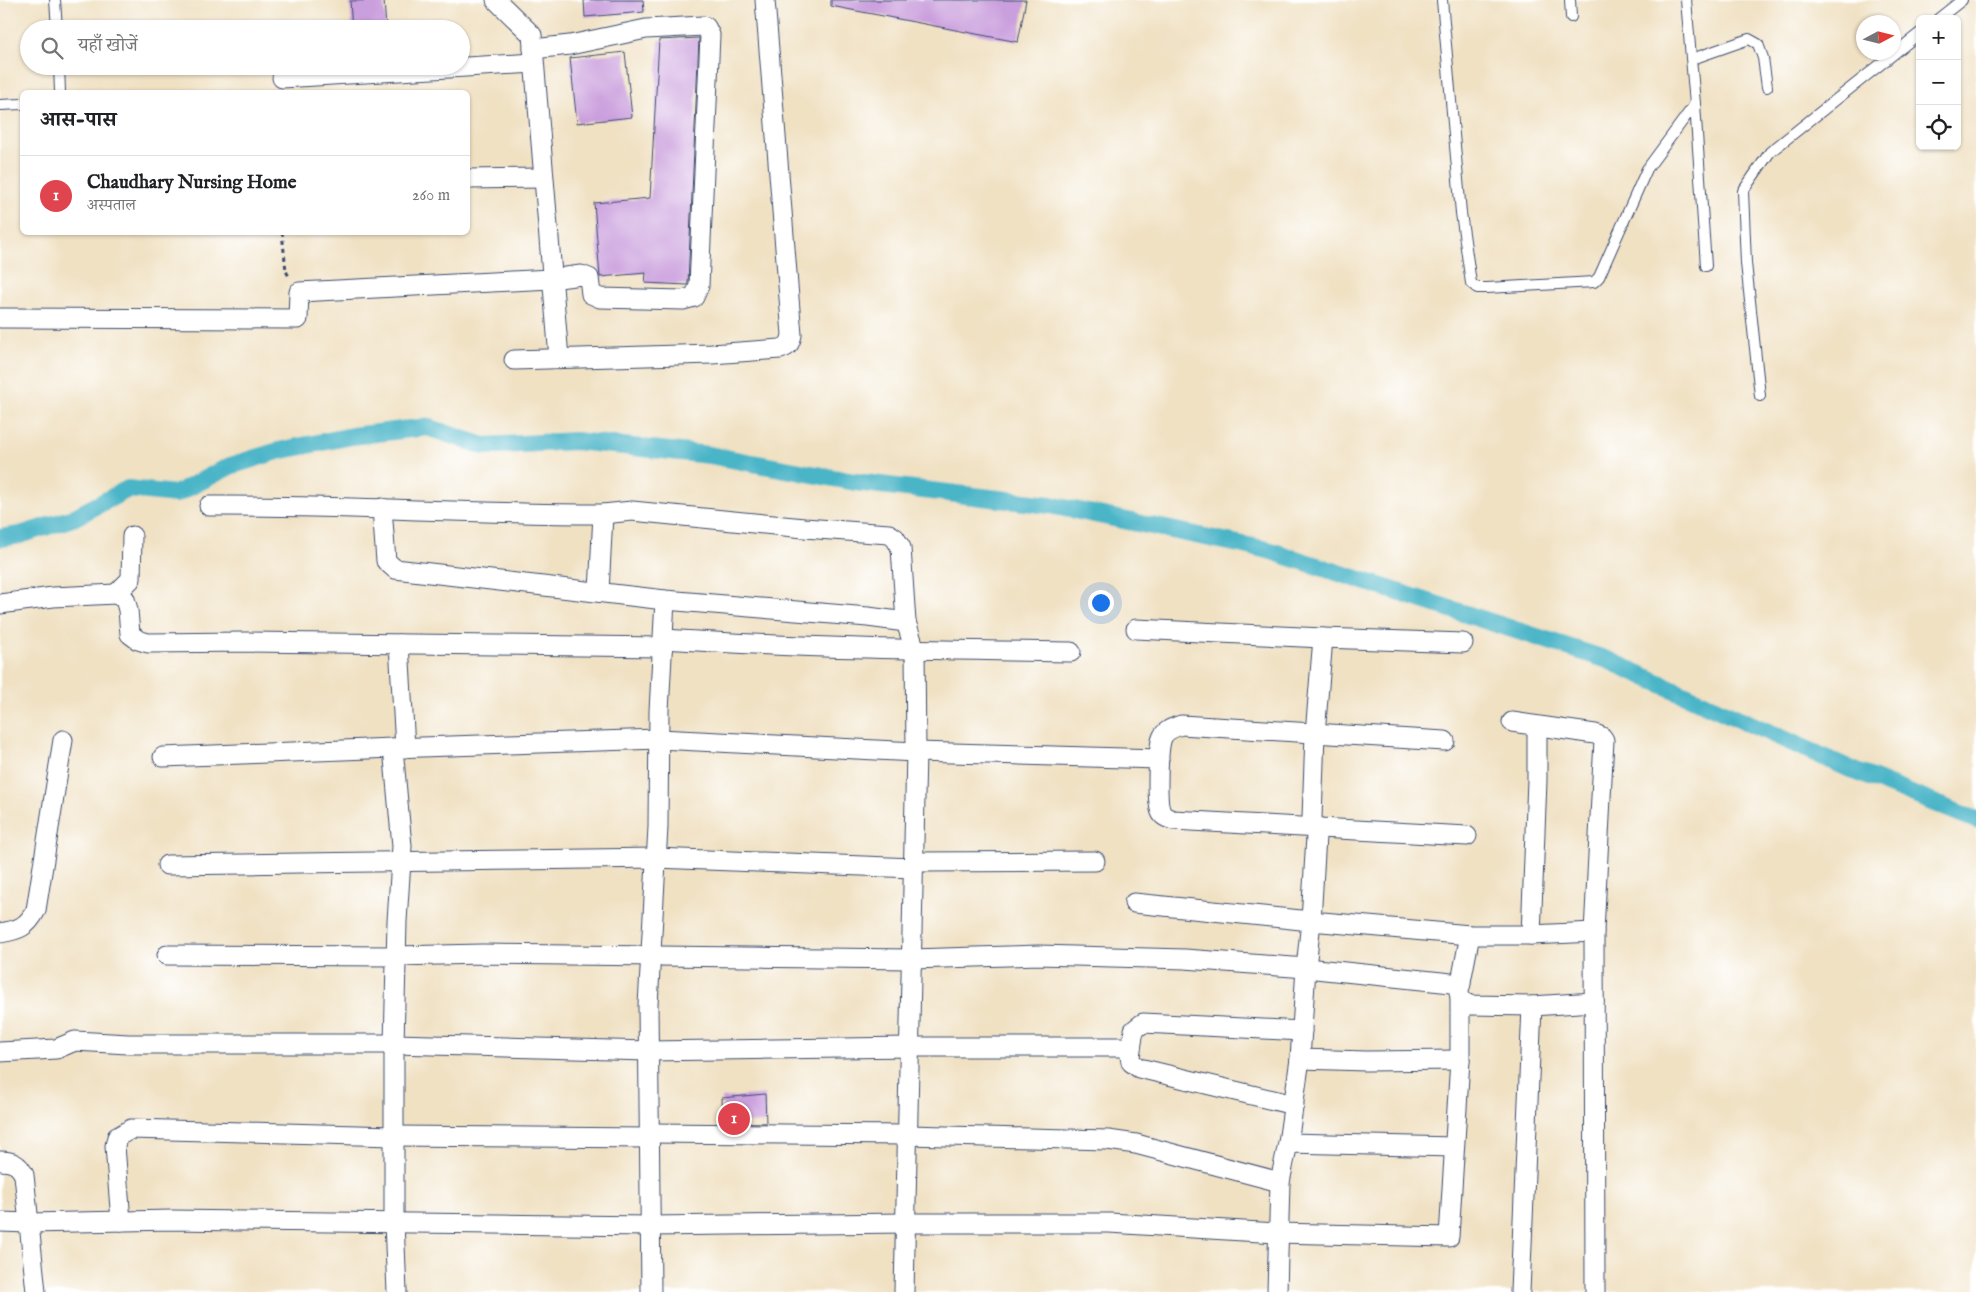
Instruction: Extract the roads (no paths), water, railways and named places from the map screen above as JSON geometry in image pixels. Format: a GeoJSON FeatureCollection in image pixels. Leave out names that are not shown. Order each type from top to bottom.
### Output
{"type":"FeatureCollection","features":[{"type":"Feature","properties":{"kind":"street"},"geometry":{"type":"LineString","coordinates":[[496,0],[532,36],[558,358]]}},
{"type":"Feature","properties":{"kind":"street"},"geometry":{"type":"LineString","coordinates":[[514,360],[712,354],[780,348],[787,347],[790,343],[792,335],[766,0]]}},
{"type":"Feature","properties":{"kind":"street"},"geometry":{"type":"LineString","coordinates":[[0,318],[298,319],[298,292],[551,279],[581,275],[589,278],[591,294],[600,298],[683,300],[694,297],[699,286],[710,35],[708,30],[703,26],[646,29],[570,45],[533,56],[470,62]]}},
{"type":"Feature","properties":{"kind":"street"},"geometry":{"type":"LineString","coordinates":[[282,78],[316,75]]}},
{"type":"Feature","properties":{"kind":"street"},"geometry":{"type":"LineString","coordinates":[[470,179],[543,178]]}},
{"type":"Feature","properties":{"kind":"street"},"geometry":{"type":"LineString","coordinates":[[209,506],[382,508],[546,514],[603,514],[632,511],[804,528],[889,534],[895,538],[901,548],[906,622],[915,650],[916,752],[904,1292]]}},
{"type":"Feature","properties":{"kind":"street"},"geometry":{"type":"LineString","coordinates":[[382,508],[386,561],[395,569],[665,600],[868,617],[906,622]]}},
{"type":"Feature","properties":{"kind":"street"},"geometry":{"type":"LineString","coordinates":[[599,592],[603,514]]}},
{"type":"Feature","properties":{"kind":"street"},"geometry":{"type":"LineString","coordinates":[[116,594],[131,579],[132,536]]}},
{"type":"Feature","properties":{"kind":"street"},"geometry":{"type":"LineString","coordinates":[[0,604],[53,597],[116,594],[125,599],[130,634],[138,640],[148,643],[197,641],[399,644],[663,643],[1071,652]]}},
{"type":"Feature","properties":{"kind":"street"},"geometry":{"type":"LineString","coordinates":[[651,1292],[648,1005],[658,827],[658,739],[665,600]]}},
{"type":"Feature","properties":{"kind":"street"},"geometry":{"type":"LineString","coordinates":[[1136,629],[1463,643]]}},
{"type":"Feature","properties":{"kind":"street"},"geometry":{"type":"LineString","coordinates":[[1277,1292],[1280,1182],[1288,1143],[1300,1059],[1311,922],[1315,828],[1312,818],[1323,638]]}},
{"type":"Feature","properties":{"kind":"street"},"geometry":{"type":"LineString","coordinates":[[397,1292],[394,1222],[394,1044],[396,956],[402,846],[399,748],[399,644]]}},
{"type":"Feature","properties":{"kind":"street"},"geometry":{"type":"LineString","coordinates":[[1512,722],[1596,734],[1604,740],[1594,932],[1595,1292]]}},
{"type":"Feature","properties":{"kind":"street"},"geometry":{"type":"LineString","coordinates":[[1445,741],[1181,725],[1169,730],[1162,737],[1159,759],[1159,804],[1161,812],[1173,820],[1467,836]]}},
{"type":"Feature","properties":{"kind":"street"},"geometry":{"type":"LineString","coordinates":[[1531,935],[1537,780],[1536,726]]}},
{"type":"Feature","properties":{"kind":"street"},"geometry":{"type":"LineString","coordinates":[[163,757],[658,739],[916,752],[1159,759]]}},
{"type":"Feature","properties":{"kind":"street"},"geometry":{"type":"LineString","coordinates":[[0,934],[29,924],[36,910],[63,740]]}},
{"type":"Feature","properties":{"kind":"street"},"geometry":{"type":"LineString","coordinates":[[167,865],[656,858],[914,865],[1095,861]]}},
{"type":"Feature","properties":{"kind":"street"},"geometry":{"type":"LineString","coordinates":[[1134,903],[1311,922],[1470,935],[1594,932]]}},
{"type":"Feature","properties":{"kind":"street"},"geometry":{"type":"LineString","coordinates":[[0,1222],[172,1220],[650,1226],[906,1222],[1109,1223],[1278,1234],[1449,1237],[1460,1060],[1460,991],[1470,935]]}},
{"type":"Feature","properties":{"kind":"street"},"geometry":{"type":"LineString","coordinates":[[167,955],[396,956],[482,954],[912,959],[1038,955],[1185,959],[1306,968],[1460,991]]}},
{"type":"Feature","properties":{"kind":"street"},"geometry":{"type":"LineString","coordinates":[[1460,991],[1464,1002],[1470,1005],[1532,1006],[1594,1002]]}},
{"type":"Feature","properties":{"kind":"street"},"geometry":{"type":"LineString","coordinates":[[1520,1292],[1532,1006]]}},
{"type":"Feature","properties":{"kind":"street"},"geometry":{"type":"LineString","coordinates":[[1294,1105],[1139,1068],[1131,1062],[1131,1047],[1134,1030],[1143,1023],[1302,1031]]}},
{"type":"Feature","properties":{"kind":"street"},"geometry":{"type":"LineString","coordinates":[[1,1053],[56,1049],[75,1041],[128,1044],[394,1044],[648,1051],[910,1047],[1131,1047]]}},
{"type":"Feature","properties":{"kind":"street"},"geometry":{"type":"LineString","coordinates":[[1300,1059],[1366,1061],[1460,1060]]}},
{"type":"Feature","properties":{"kind":"street"},"geometry":{"type":"LineString","coordinates":[[121,1221],[115,1146],[117,1137],[131,1129],[394,1136],[908,1135],[1108,1140],[1136,1144],[1280,1182]]}},
{"type":"Feature","properties":{"kind":"street"},"geometry":{"type":"LineString","coordinates":[[1288,1143],[1454,1147]]}},
{"type":"Feature","properties":{"kind":"street"},"geometry":{"type":"LineString","coordinates":[[0,1160],[13,1162],[21,1167],[24,1175],[36,1292]]}},
{"type":"Feature","properties":{"kind":"lane"},"geometry":{"type":"LineString","coordinates":[[55,0],[56,20]]}},
{"type":"Feature","properties":{"kind":"lane"},"geometry":{"type":"LineString","coordinates":[[1442,0],[1460,212],[1471,283],[1477,288],[1594,282],[1599,277],[1647,169],[1695,104]]}},
{"type":"Feature","properties":{"kind":"lane"},"geometry":{"type":"LineString","coordinates":[[1570,0],[1571,17]]}},
{"type":"Feature","properties":{"kind":"lane"},"geometry":{"type":"LineString","coordinates":[[1686,0],[1706,266]]}},
{"type":"Feature","properties":{"kind":"lane"},"geometry":{"type":"LineString","coordinates":[[1943,15],[1962,0]]}},
{"type":"Feature","properties":{"kind":"lane"},"geometry":{"type":"LineString","coordinates":[[1760,396],[1746,263],[1743,191],[1770,152],[1802,124],[1916,36]]}},
{"type":"Feature","properties":{"kind":"lane"},"geometry":{"type":"LineString","coordinates":[[1692,60],[1748,39],[1758,44],[1763,58],[1767,87]]}},
{"type":"Feature","properties":{"kind":"lane"},"geometry":{"type":"LineString","coordinates":[[59,75],[60,90]]}},
{"type":"Feature","properties":{"kind":"lane"},"geometry":{"type":"LineString","coordinates":[[0,105],[20,104]]}},
{"type":"Feature","properties":{"kind":"waterway"},"geometry":{"type":"LineString","coordinates":[[0,538],[20,535],[73,518],[128,489],[176,494],[230,466],[278,451],[352,436],[427,427],[484,446],[575,441],[709,455],[855,482],[1050,505],[1268,550],[1608,660],[1857,772],[1976,820]]}},
{"type":"Feature","properties":{"kind":"place","name":"Chaudhary Nursing Home"},"geometry":{"type":"Point","coordinates":[734,1119]}}]}
